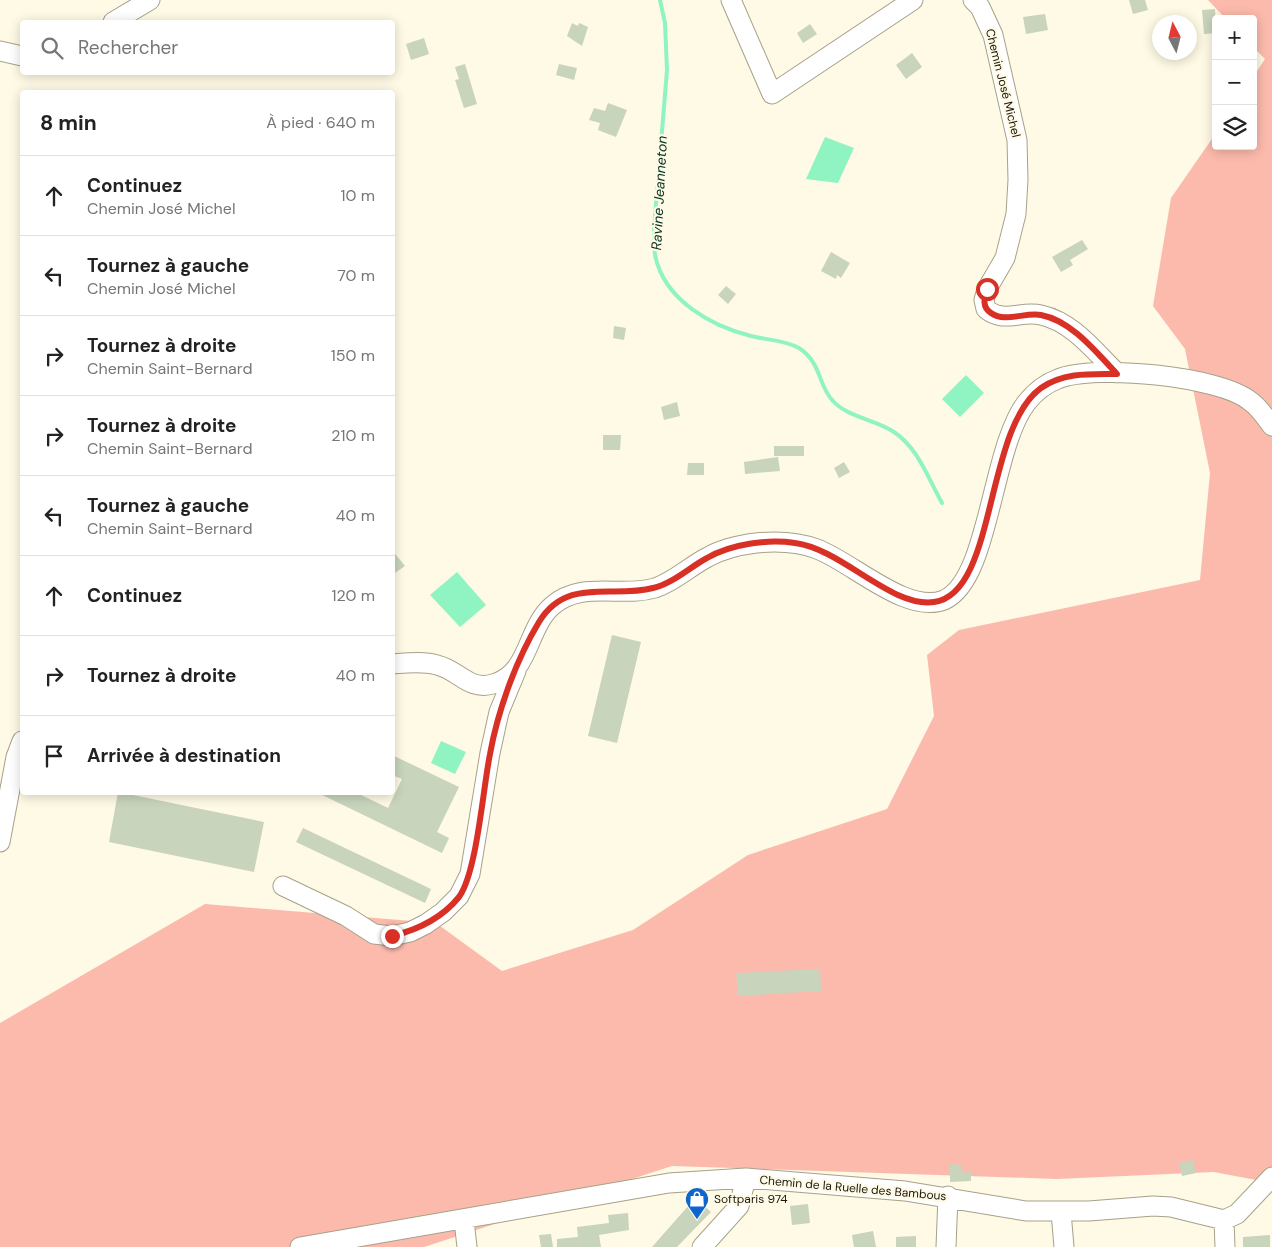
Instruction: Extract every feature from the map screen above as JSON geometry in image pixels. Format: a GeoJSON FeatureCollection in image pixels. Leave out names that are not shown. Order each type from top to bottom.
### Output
{"type":"FeatureCollection","features":[{"type":"Feature","properties":{"kind":"street"},"geometry":{"type":"LineString","coordinates":[[116,20],[150,0]]}},
{"type":"Feature","properties":{"kind":"street"},"geometry":{"type":"LineString","coordinates":[[731,0],[772,94],[913,0]]}},
{"type":"Feature","properties":{"kind":"street","name":"Chemin José Michel"},"geometry":{"type":"LineString","coordinates":[[972,0],[980,7],[993,35],[1017,140],[1018,180],[1016,214],[1005,258],[987,289],[984,300],[986,309],[1001,317],[1040,314],[1055,320],[1080,336],[1117,374]]}},
{"type":"Feature","properties":{"kind":"street"},"geometry":{"type":"LineString","coordinates":[[0,51],[20,56]]}},
{"type":"Feature","properties":{"kind":"street"},"geometry":{"type":"LineString","coordinates":[[283,886],[346,916],[374,934],[392,936],[410,932],[426,924],[443,912],[459,896],[470,874],[499,712],[539,621],[550,608],[570,595],[596,590],[652,589],[709,556],[724,550],[758,543],[795,543],[816,548],[854,567],[895,593],[916,601],[932,603],[944,600],[954,594],[968,577],[983,532],[1004,447],[1026,402],[1041,389],[1058,379],[1077,374],[1156,374],[1224,388],[1250,400],[1272,426]]}},
{"type":"Feature","properties":{"kind":"street"},"geometry":{"type":"LineString","coordinates":[[395,664],[437,665],[448,668],[470,684],[479,686],[504,680],[516,671]]}},
{"type":"Feature","properties":{"kind":"street"},"geometry":{"type":"LineString","coordinates":[[0,842],[4,804],[20,746]]}},
{"type":"Feature","properties":{"kind":"street"},"geometry":{"type":"LineString","coordinates":[[702,1247],[739,1206],[746,1178]]}},
{"type":"Feature","properties":{"kind":"street","name":"Chemin de la Ruelle des Bambous"},"geometry":{"type":"LineString","coordinates":[[300,1247],[669,1183],[746,1178],[784,1179],[948,1196],[1026,1211],[1061,1212],[1153,1206],[1171,1207],[1224,1220]]}},
{"type":"Feature","properties":{"kind":"street"},"geometry":{"type":"LineString","coordinates":[[1225,1247],[1224,1220],[1237,1214],[1272,1178]]}},
{"type":"Feature","properties":{"kind":"street"},"geometry":{"type":"LineString","coordinates":[[946,1247],[948,1196]]}},
{"type":"Feature","properties":{"kind":"street"},"geometry":{"type":"LineString","coordinates":[[1061,1212],[1064,1247]]}},
{"type":"Feature","properties":{"kind":"street"},"geometry":{"type":"LineString","coordinates":[[464,1220],[467,1247]]}},
{"type":"Feature","properties":{"kind":"shaded area"},"geometry":{"type":"Polygon","coordinates":[[[1208,0],[1272,0],[1272,1183],[1214,1172],[1057,1179],[672,1166],[424,1247],[0,1247],[0,1023],[205,904],[436,923],[502,971],[633,930],[748,855],[887,809],[934,716],[927,655],[959,630],[1200,580],[1210,473],[1185,349],[1153,306],[1171,198],[1212,139],[1212,150],[1257,150],[1257,71],[1265,59],[1257,51],[1257,15],[1222,15],[1208,0]]]}},
{"type":"Feature","properties":{"kind":"shaded area"},"geometry":{"type":"Polygon","coordinates":[[[825,137],[854,148],[838,183],[806,179],[825,137]]]}},
{"type":"Feature","properties":{"kind":"shaded area"},"geometry":{"type":"Polygon","coordinates":[[[966,375],[984,393],[960,417],[942,399],[966,375]]]}},
{"type":"Feature","properties":{"kind":"shaded area"},"geometry":{"type":"Polygon","coordinates":[[[457,572],[486,605],[460,627],[430,595],[457,572]]]}},
{"type":"Feature","properties":{"kind":"shaded area"},"geometry":{"type":"Polygon","coordinates":[[[441,741],[466,752],[455,774],[431,763],[441,741]]]}},
{"type":"Feature","properties":{"kind":"building"},"geometry":{"type":"Polygon","coordinates":[[[1129,0],[1145,0],[1148,10],[1133,14],[1129,0]]]}},
{"type":"Feature","properties":{"kind":"building"},"geometry":{"type":"Polygon","coordinates":[[[1215,9],[1215,15],[1212,15],[1212,33],[1204,34],[1202,10],[1215,9]]]}},
{"type":"Feature","properties":{"kind":"building"},"geometry":{"type":"Polygon","coordinates":[[[1045,14],[1048,30],[1026,34],[1023,17],[1045,14]]]}},
{"type":"Feature","properties":{"kind":"building"},"geometry":{"type":"Polygon","coordinates":[[[572,23],[578,26],[579,23],[588,27],[582,46],[567,36],[572,23]]]}},
{"type":"Feature","properties":{"kind":"building"},"geometry":{"type":"Polygon","coordinates":[[[810,24],[817,34],[803,43],[797,33],[810,24]]]}},
{"type":"Feature","properties":{"kind":"building"},"geometry":{"type":"Polygon","coordinates":[[[424,38],[429,54],[411,60],[406,44],[424,38]]]}},
{"type":"Feature","properties":{"kind":"building"},"geometry":{"type":"Polygon","coordinates":[[[912,53],[922,67],[906,79],[896,65],[912,53]]]}},
{"type":"Feature","properties":{"kind":"building"},"geometry":{"type":"Polygon","coordinates":[[[465,64],[477,104],[464,108],[455,80],[459,79],[455,67],[465,64]]]}},
{"type":"Feature","properties":{"kind":"building"},"geometry":{"type":"Polygon","coordinates":[[[559,64],[577,68],[574,80],[556,75],[559,64]]]}},
{"type":"Feature","properties":{"kind":"building"},"geometry":{"type":"Polygon","coordinates":[[[608,103],[627,110],[616,137],[598,130],[600,123],[589,120],[594,108],[605,111],[608,103]]]}},
{"type":"Feature","properties":{"kind":"building"},"geometry":{"type":"Polygon","coordinates":[[[1082,240],[1088,249],[1070,260],[1073,265],[1061,272],[1052,257],[1082,240]]]}},
{"type":"Feature","properties":{"kind":"building"},"geometry":{"type":"Polygon","coordinates":[[[831,252],[850,263],[841,278],[837,275],[836,279],[821,271],[831,252]]]}},
{"type":"Feature","properties":{"kind":"building"},"geometry":{"type":"Polygon","coordinates":[[[726,286],[736,294],[728,304],[718,295],[726,286]]]}},
{"type":"Feature","properties":{"kind":"building"},"geometry":{"type":"Polygon","coordinates":[[[614,326],[626,328],[624,340],[613,338],[614,326]]]}},
{"type":"Feature","properties":{"kind":"building"},"geometry":{"type":"Polygon","coordinates":[[[677,402],[680,416],[664,420],[661,407],[677,402]]]}},
{"type":"Feature","properties":{"kind":"building"},"geometry":{"type":"Polygon","coordinates":[[[603,435],[621,435],[620,450],[603,450],[603,435]]]}},
{"type":"Feature","properties":{"kind":"building"},"geometry":{"type":"Polygon","coordinates":[[[774,446],[804,446],[804,456],[774,456],[774,446]]]}},
{"type":"Feature","properties":{"kind":"building"},"geometry":{"type":"Polygon","coordinates":[[[778,457],[780,471],[745,474],[744,462],[778,457]]]}},
{"type":"Feature","properties":{"kind":"building"},"geometry":{"type":"Polygon","coordinates":[[[844,462],[850,472],[839,478],[834,468],[844,462]]]}},
{"type":"Feature","properties":{"kind":"building"},"geometry":{"type":"Polygon","coordinates":[[[688,463],[704,463],[704,475],[687,475],[688,463]]]}},
{"type":"Feature","properties":{"kind":"building"},"geometry":{"type":"Polygon","coordinates":[[[395,554],[405,566],[395,573],[395,554]]]}},
{"type":"Feature","properties":{"kind":"building"},"geometry":{"type":"Polygon","coordinates":[[[612,635],[641,642],[617,743],[588,736],[612,635]]]}},
{"type":"Feature","properties":{"kind":"building"},"geometry":{"type":"Polygon","coordinates":[[[395,756],[459,787],[437,832],[449,838],[442,853],[322,795],[361,795],[388,808],[402,779],[395,776],[395,756]]]}},
{"type":"Feature","properties":{"kind":"building"},"geometry":{"type":"Polygon","coordinates":[[[117,795],[133,795],[264,822],[254,872],[109,842],[117,795]]]}},
{"type":"Feature","properties":{"kind":"building"},"geometry":{"type":"Polygon","coordinates":[[[303,828],[431,889],[425,903],[296,842],[303,828]]]}},
{"type":"Feature","properties":{"kind":"building"},"geometry":{"type":"Polygon","coordinates":[[[820,969],[821,991],[738,996],[736,973],[820,969]]]}},
{"type":"Feature","properties":{"kind":"building"},"geometry":{"type":"Polygon","coordinates":[[[1193,1160],[1196,1173],[1182,1176],[1179,1163],[1193,1160]]]}},
{"type":"Feature","properties":{"kind":"building"},"geometry":{"type":"Polygon","coordinates":[[[950,1164],[962,1165],[962,1171],[971,1172],[971,1181],[950,1182],[950,1164]]]}},
{"type":"Feature","properties":{"kind":"building"},"geometry":{"type":"Polygon","coordinates":[[[700,1202],[711,1212],[677,1247],[652,1247],[689,1205],[694,1209],[700,1202]]]}},
{"type":"Feature","properties":{"kind":"building"},"geometry":{"type":"Polygon","coordinates":[[[808,1204],[810,1223],[792,1225],[790,1206],[808,1204]]]}},
{"type":"Feature","properties":{"kind":"building"},"geometry":{"type":"Polygon","coordinates":[[[628,1213],[629,1230],[599,1235],[601,1247],[557,1247],[557,1239],[578,1237],[577,1227],[609,1223],[608,1215],[628,1213]]]}},
{"type":"Feature","properties":{"kind":"building"},"geometry":{"type":"Polygon","coordinates":[[[873,1231],[876,1247],[854,1247],[852,1235],[873,1231]]]}},
{"type":"Feature","properties":{"kind":"building"},"geometry":{"type":"Polygon","coordinates":[[[551,1234],[553,1247],[541,1247],[539,1235],[551,1234]]]}},
{"type":"Feature","properties":{"kind":"building"},"geometry":{"type":"Polygon","coordinates":[[[1270,1235],[1270,1247],[1243,1247],[1243,1237],[1270,1235]]]}},
{"type":"Feature","properties":{"kind":"building"},"geometry":{"type":"Polygon","coordinates":[[[916,1236],[916,1247],[896,1247],[896,1237],[916,1236]]]}},
{"type":"Feature","properties":{"kind":"waterway","name":"Ravine Jeanneton"},"geometry":{"type":"LineString","coordinates":[[660,0],[665,23],[667,70],[654,229],[655,255],[660,271],[668,285],[679,298],[705,318],[751,336],[782,342],[799,348],[812,360],[828,395],[839,407],[887,428],[910,446],[922,464],[942,503]]}},
{"type":"Feature","properties":{"kind":"place","name":"Softparis 974"},"geometry":{"type":"Point","coordinates":[697,1220]}},
{"type":"Feature","properties":{"kind":"route"},"geometry":{"type":"LineString","coordinates":[[392,936],[410,932],[443,912],[459,896],[470,874],[490,753],[499,712],[539,621],[559,601],[570,595],[596,590],[639,591],[652,589],[666,583],[709,556],[724,550],[758,543],[795,543],[816,548],[854,567],[895,593],[916,601],[932,603],[944,600],[954,594],[968,577],[983,532],[1004,447],[1026,402],[1041,389],[1058,379],[1077,374],[1117,374],[1080,336],[1055,320],[1040,314],[1001,317],[993,315],[986,309],[984,300],[987,289]]}}]}
